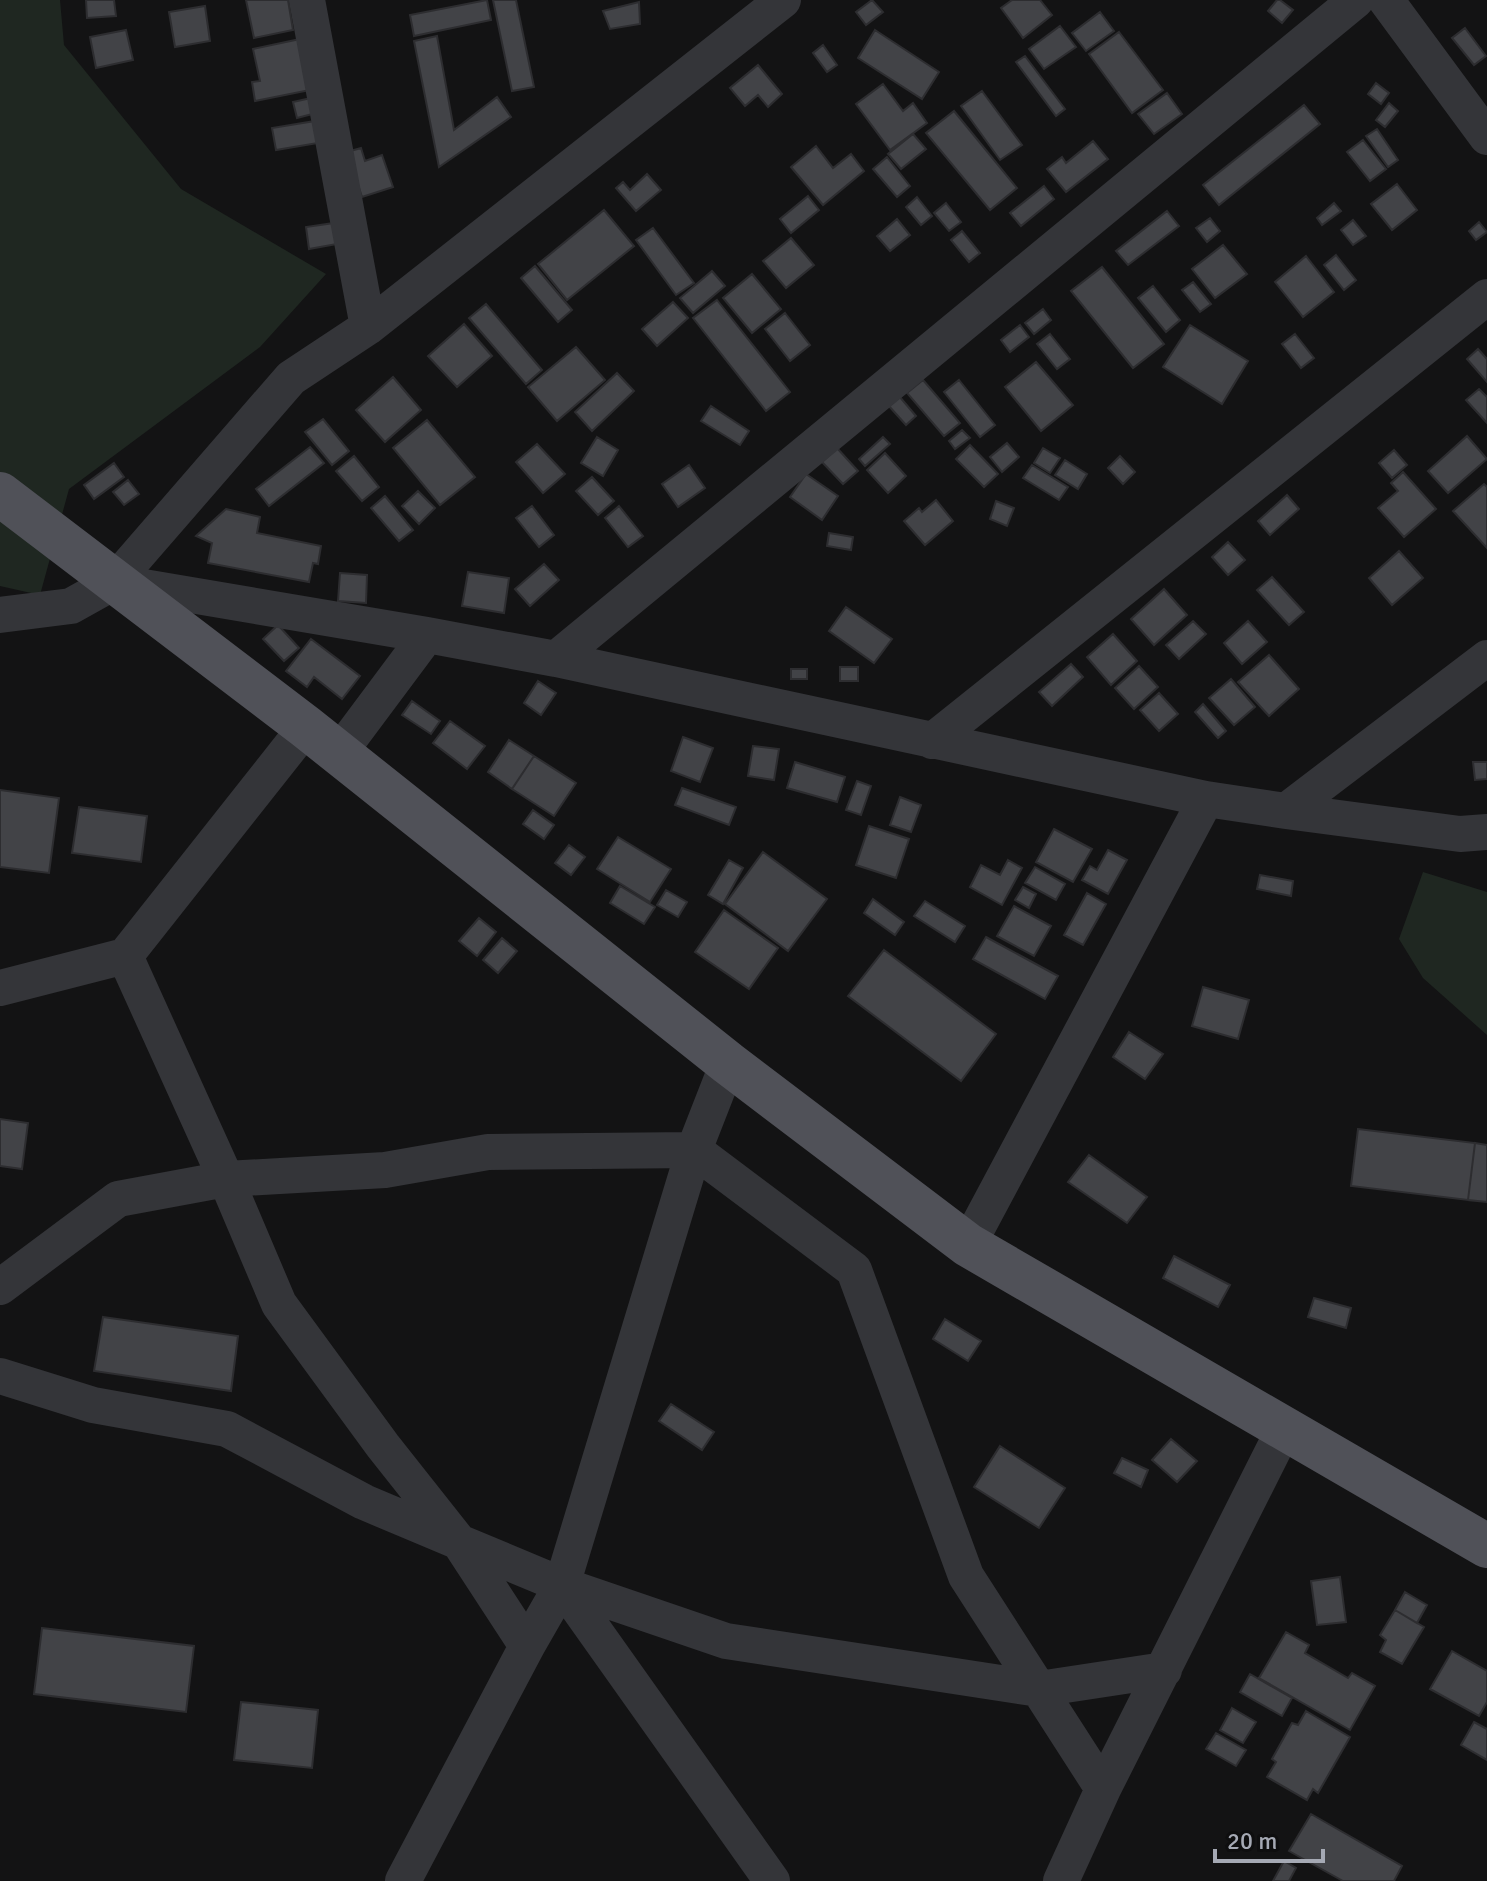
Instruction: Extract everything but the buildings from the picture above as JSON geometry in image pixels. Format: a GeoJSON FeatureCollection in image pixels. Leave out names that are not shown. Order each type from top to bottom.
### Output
{"type":"FeatureCollection","features":[{"type":"Feature","properties":{"kind":"main road"},"geometry":{"type":"LineString","coordinates":[[0,494],[306,727],[728,1063],[968,1245],[1487,1546]]}},
{"type":"Feature","properties":{"kind":"street"},"geometry":{"type":"LineString","coordinates":[[307,0],[368,327]]}},
{"type":"Feature","properties":{"kind":"street"},"geometry":{"type":"LineString","coordinates":[[0,615],[71,606],[114,582],[291,378],[368,327],[783,0]]}},
{"type":"Feature","properties":{"kind":"street"},"geometry":{"type":"LineString","coordinates":[[556,659],[1356,0]]}},
{"type":"Feature","properties":{"kind":"street"},"geometry":{"type":"LineString","coordinates":[[1386,0],[1487,137]]}},
{"type":"Feature","properties":{"kind":"street"},"geometry":{"type":"LineString","coordinates":[[932,741],[1487,297]]}},
{"type":"Feature","properties":{"kind":"street"},"geometry":{"type":"LineString","coordinates":[[114,582],[556,659],[1206,799],[1460,834],[1487,832]]}},
{"type":"Feature","properties":{"kind":"street"},"geometry":{"type":"LineString","coordinates":[[339,753],[427,635]]}},
{"type":"Feature","properties":{"kind":"street"},"geometry":{"type":"LineString","coordinates":[[1286,811],[1487,658]]}},
{"type":"Feature","properties":{"kind":"street"},"geometry":{"type":"LineString","coordinates":[[0,988],[125,956],[306,727]]}},
{"type":"Feature","properties":{"kind":"street"},"geometry":{"type":"LineString","coordinates":[[968,1245],[1206,799]]}},
{"type":"Feature","properties":{"kind":"street"},"geometry":{"type":"LineString","coordinates":[[125,956],[279,1304],[383,1446],[459,1542],[527,1646]]}},
{"type":"Feature","properties":{"kind":"street"},"geometry":{"type":"LineString","coordinates":[[403,1881],[562,1585],[694,1150],[728,1063]]}},
{"type":"Feature","properties":{"kind":"street"},"geometry":{"type":"LineString","coordinates":[[0,1287],[118,1199],[226,1179],[385,1170],[488,1152],[694,1150],[854,1270],[966,1576],[1103,1789]]}},
{"type":"Feature","properties":{"kind":"street"},"geometry":{"type":"LineString","coordinates":[[0,1376],[93,1405],[227,1429],[364,1502],[562,1585],[726,1641],[1039,1689],[1164,1670]]}},
{"type":"Feature","properties":{"kind":"street"},"geometry":{"type":"LineString","coordinates":[[1061,1881],[1103,1789],[1285,1427]]}},
{"type":"Feature","properties":{"kind":"street"},"geometry":{"type":"LineString","coordinates":[[562,1585],[772,1881]]}},
{"type":"Feature","properties":{"kind":"shaded area"},"geometry":{"type":"Polygon","coordinates":[[[0,0],[60,0],[64,45],[181,189],[326,274],[260,347],[69,489],[40,595],[0,586],[0,0]]]}},
{"type":"Feature","properties":{"kind":"shaded area"},"geometry":{"type":"Polygon","coordinates":[[[1423,872],[1487,892],[1487,1035],[1423,978],[1399,939],[1423,872]]]}}]}
